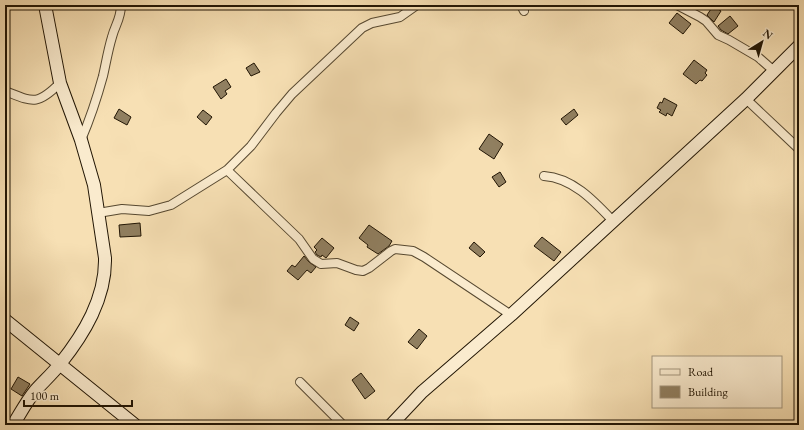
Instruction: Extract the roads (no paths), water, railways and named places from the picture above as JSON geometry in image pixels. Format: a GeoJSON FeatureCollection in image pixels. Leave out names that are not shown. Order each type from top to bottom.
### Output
{"type":"FeatureCollection","features":[{"type":"Feature","properties":{"kind":"street"},"geometry":{"type":"LineString","coordinates":[[13,425],[32,395],[60,364],[83,331],[91,317],[99,296],[105,268],[105,258],[94,185],[81,140],[60,83],[45,5]]}},
{"type":"Feature","properties":{"kind":"street"},"geometry":{"type":"LineString","coordinates":[[81,140],[89,121],[112,36],[121,13],[121,5]]}},
{"type":"Feature","properties":{"kind":"street"},"geometry":{"type":"LineString","coordinates":[[98,213],[122,209],[149,211],[171,205],[227,170],[251,146],[292,94],[362,28],[372,23],[400,17],[417,5]]}},
{"type":"Feature","properties":{"kind":"street"},"geometry":{"type":"LineString","coordinates":[[677,5],[706,21],[718,35],[758,57],[774,71]]}},
{"type":"Feature","properties":{"kind":"street"},"geometry":{"type":"LineString","coordinates":[[391,425],[422,392],[511,315],[746,99],[799,46]]}},
{"type":"Feature","properties":{"kind":"street"},"geometry":{"type":"LineString","coordinates":[[5,91],[22,98],[37,100],[46,96],[60,83]]}},
{"type":"Feature","properties":{"kind":"street"},"geometry":{"type":"LineString","coordinates":[[746,99],[799,149]]}},
{"type":"Feature","properties":{"kind":"street"},"geometry":{"type":"LineString","coordinates":[[227,170],[299,239],[313,259],[317,262],[321,264],[337,264],[363,271],[395,249],[413,251],[511,315]]}},
{"type":"Feature","properties":{"kind":"street"},"geometry":{"type":"LineString","coordinates":[[544,176],[563,181],[577,188],[596,202],[613,221]]}},
{"type":"Feature","properties":{"kind":"street"},"geometry":{"type":"LineString","coordinates":[[5,320],[135,425]]}},
{"type":"Feature","properties":{"kind":"street"},"geometry":{"type":"LineString","coordinates":[[300,382],[343,425]]}}]}
